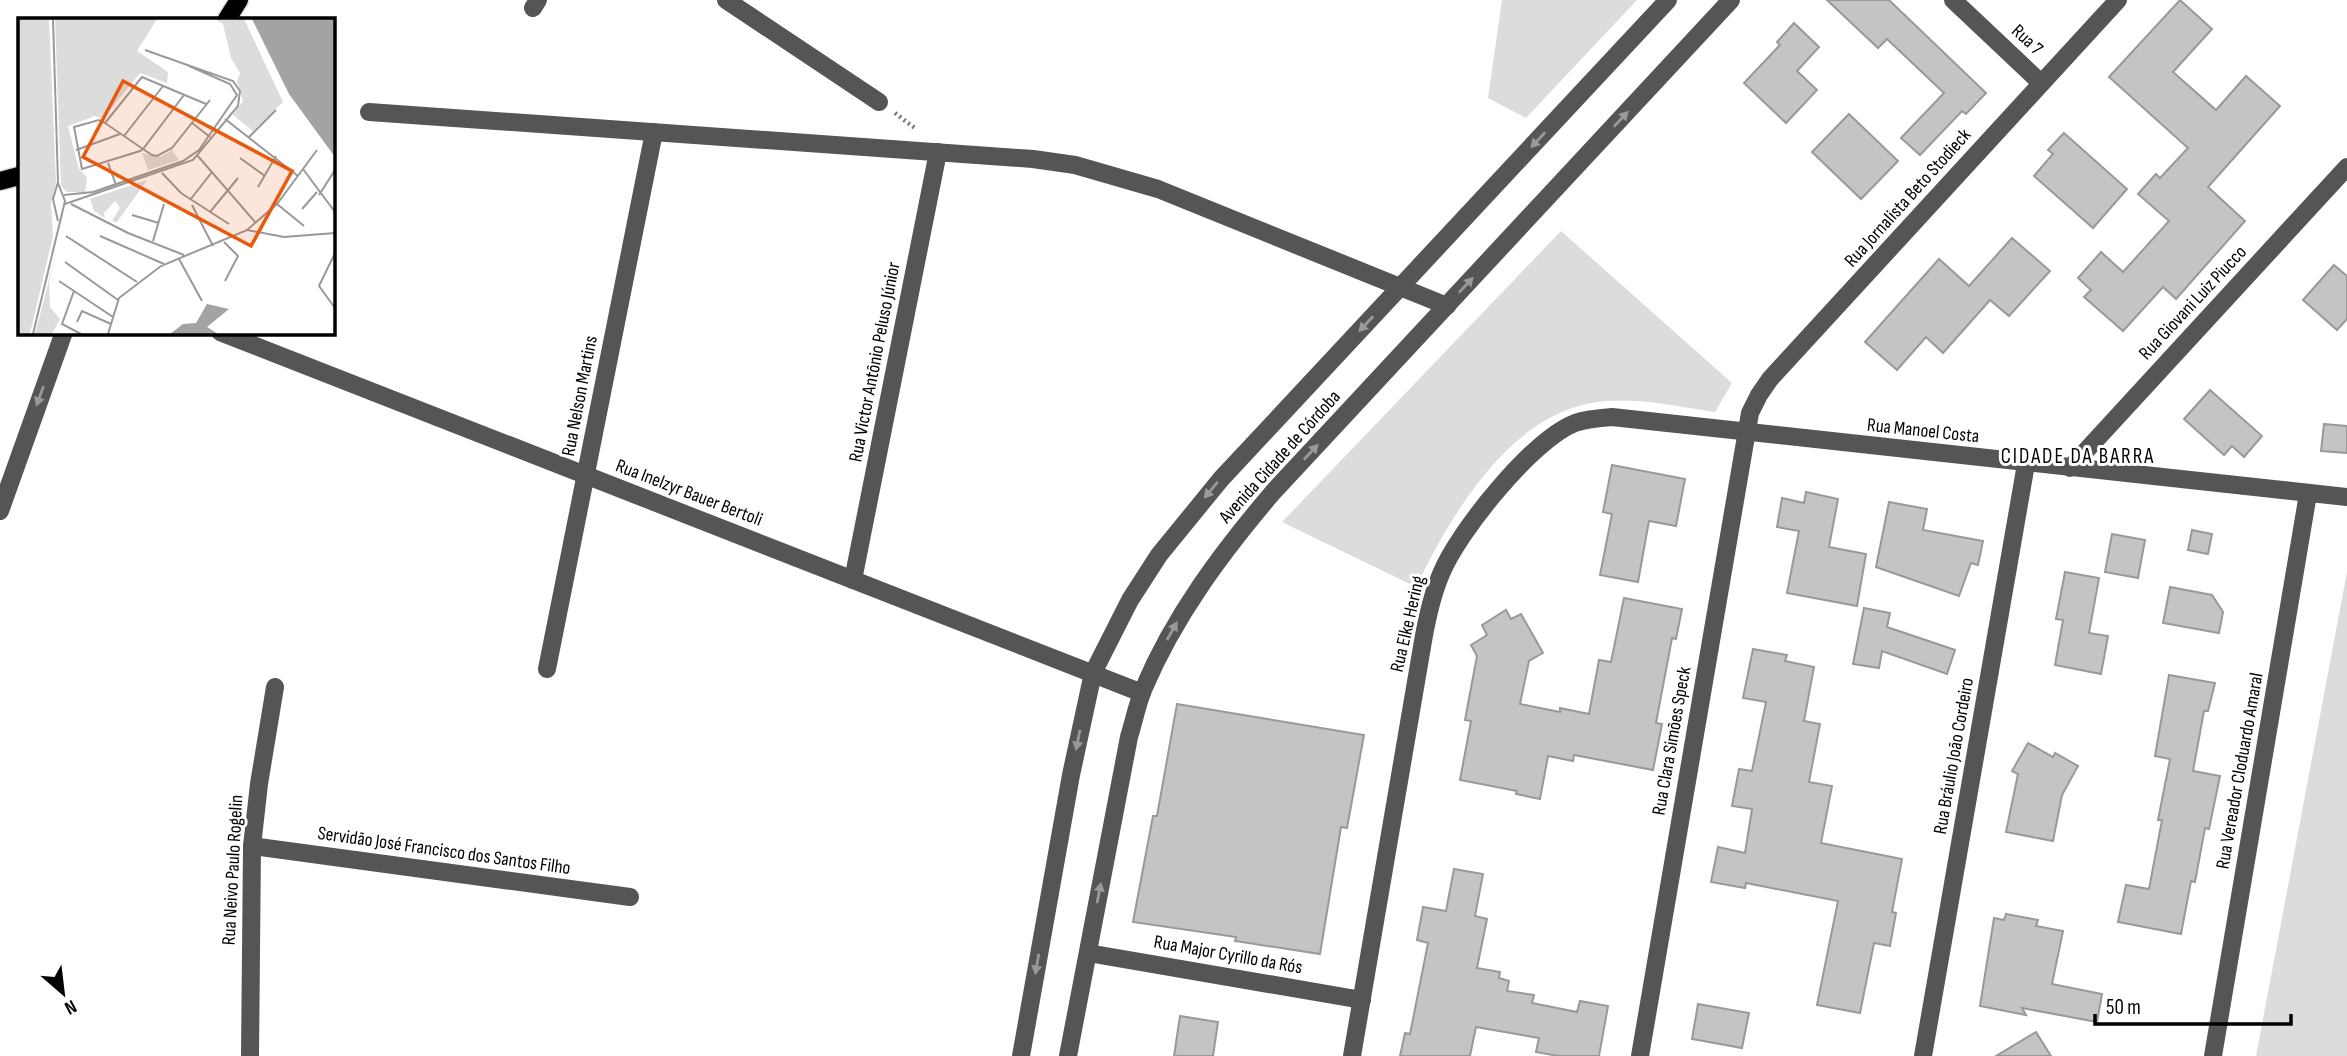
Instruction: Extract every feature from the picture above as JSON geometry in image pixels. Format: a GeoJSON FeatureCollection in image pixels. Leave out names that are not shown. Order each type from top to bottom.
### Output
{"type":"FeatureCollection","features":[{"type":"Feature","properties":{"kind":"main road"},"geometry":{"type":"LineString","coordinates":[[228,18],[239,0]]}},
{"type":"Feature","properties":{"kind":"main road"},"geometry":{"type":"LineString","coordinates":[[0,181],[18,177]]}},
{"type":"Feature","properties":{"kind":"street"},"geometry":{"type":"LineString","coordinates":[[726,0],[879,102]]}},
{"type":"Feature","properties":{"kind":"street","name":"Avenida Cidade de Córdoba"},"geometry":{"type":"LineString","coordinates":[[1021,1056],[1071,775],[1093,673],[1130,600],[1183,524],[1221,479],[1668,0]]}},
{"type":"Feature","properties":{"kind":"street","name":"Avenida Cidade de Córdoba"},"geometry":{"type":"LineString","coordinates":[[1068,1056],[1119,785],[1142,692],[1179,618],[1238,533],[1731,0]]}},
{"type":"Feature","properties":{"kind":"street","name":"Rua 7"},"geometry":{"type":"LineString","coordinates":[[1953,0],[2041,83]]}},
{"type":"Feature","properties":{"kind":"street","name":"Rua Jornalista Beto Stodieck"},"geometry":{"type":"LineString","coordinates":[[1746,433],[1750,413],[1770,379],[2118,0]]}},
{"type":"Feature","properties":{"kind":"street"},"geometry":{"type":"LineString","coordinates":[[369,112],[1033,159],[1075,165],[1158,189],[1447,306]]}},
{"type":"Feature","properties":{"kind":"street","name":"Rua Nelson Martins"},"geometry":{"type":"LineString","coordinates":[[547,669],[654,132]]}},
{"type":"Feature","properties":{"kind":"street","name":"Rua Victor Antônio Peluso Júnior"},"geometry":{"type":"LineString","coordinates":[[853,580],[938,152]]}},
{"type":"Feature","properties":{"kind":"street","name":"Rua Giovani Luiz Piucco"},"geometry":{"type":"LineString","coordinates":[[2070,468],[2347,167]]}},
{"type":"Feature","properties":{"kind":"street"},"geometry":{"type":"LineString","coordinates":[[0,511],[63,334]]}},
{"type":"Feature","properties":{"kind":"street","name":"Rua Inelzyr Bauer Bertoli"},"geometry":{"type":"LineString","coordinates":[[225,334],[1142,692]]}},
{"type":"Feature","properties":{"kind":"street","name":"Rua Elke Hering"},"geometry":{"type":"LineString","coordinates":[[1352,1056],[1425,629],[1441,572],[1459,540],[1524,462],[1550,439],[1573,424],[1594,418],[1612,417],[1746,433]]}},
{"type":"Feature","properties":{"kind":"street","name":"Rua Manoel Costa"},"geometry":{"type":"LineString","coordinates":[[1746,433],[2347,498]]}},
{"type":"Feature","properties":{"kind":"street","name":"Rua Clara Simões Speck"},"geometry":{"type":"LineString","coordinates":[[1640,1056],[1746,433]]}},
{"type":"Feature","properties":{"kind":"street","name":"Rua Bráulio João Cordeiro"},"geometry":{"type":"LineString","coordinates":[[1923,1056],[2026,464]]}},
{"type":"Feature","properties":{"kind":"street","name":"Rua Vereador Cloduardo Amaral"},"geometry":{"type":"LineString","coordinates":[[2213,1056],[2308,494]]}},
{"type":"Feature","properties":{"kind":"street","name":"Rua Neivo Paulo Rogelin"},"geometry":{"type":"LineString","coordinates":[[250,1056],[252,846],[275,687]]}},
{"type":"Feature","properties":{"kind":"street","name":"Servidão José Francisco dos Santos Filho"},"geometry":{"type":"LineString","coordinates":[[252,846],[630,897]]}},
{"type":"Feature","properties":{"kind":"street","name":"Rua Major Cyrillo da Rós"},"geometry":{"type":"LineString","coordinates":[[1088,953],[1362,1000]]}},
{"type":"Feature","properties":{"kind":"path"},"geometry":{"type":"LineString","coordinates":[[879,102],[910,122],[938,152]]}},
{"type":"Feature","properties":{"kind":"shaded area"},"geometry":{"type":"Polygon","coordinates":[[[1502,0],[1637,0],[1526,118],[1488,98],[1502,0]]]}},
{"type":"Feature","properties":{"kind":"shaded area"},"geometry":{"type":"Polygon","coordinates":[[[1561,231],[1732,383],[1715,412],[1621,400],[1574,407],[1544,421],[1516,442],[1468,496],[1416,587],[1282,522],[1561,231]]]}},
{"type":"Feature","properties":{"kind":"shaded area"},"geometry":{"type":"Polygon","coordinates":[[[2347,572],[2347,1056],[2256,1056],[2347,572]]]}},
{"type":"Feature","properties":{"kind":"building"},"geometry":{"type":"Polygon","coordinates":[[[1827,0],[1889,0],[1986,93],[1966,114],[1962,111],[1920,155],[1901,138],[1944,93],[1887,39],[1878,48],[1827,0]]]}},
{"type":"Feature","properties":{"kind":"building"},"geometry":{"type":"Polygon","coordinates":[[[2180,0],[2212,29],[2173,72],[2216,110],[2246,76],[2280,106],[2208,187],[2245,221],[2176,299],[2163,287],[2123,331],[2084,297],[2091,290],[2078,278],[2101,252],[2123,272],[2169,221],[2138,194],[2156,174],[2160,178],[2188,148],[2109,77],[2180,0]]]}},
{"type":"Feature","properties":{"kind":"building"},"geometry":{"type":"Polygon","coordinates":[[[1794,23],[1819,47],[1797,71],[1817,90],[1786,123],[1744,83],[1780,45],[1777,42],[1794,23]]]}},
{"type":"Feature","properties":{"kind":"building"},"geometry":{"type":"Polygon","coordinates":[[[1849,114],[1898,161],[1861,199],[1812,152],[1849,114]]]}},
{"type":"Feature","properties":{"kind":"building"},"geometry":{"type":"Polygon","coordinates":[[[2064,133],[2127,189],[2093,228],[2034,176],[2053,154],[2048,150],[2064,133]]]}},
{"type":"Feature","properties":{"kind":"building"},"geometry":{"type":"Polygon","coordinates":[[[2012,238],[2050,271],[2009,316],[1990,300],[1943,353],[1926,337],[1897,370],[1865,342],[1939,259],[1969,286],[2012,238]]]}},
{"type":"Feature","properties":{"kind":"building"},"geometry":{"type":"Polygon","coordinates":[[[2334,265],[2347,276],[2347,319],[2337,330],[2303,300],[2334,265]]]}},
{"type":"Feature","properties":{"kind":"building"},"geometry":{"type":"Polygon","coordinates":[[[2210,390],[2262,436],[2244,457],[2232,446],[2224,455],[2184,419],[2210,390]]]}},
{"type":"Feature","properties":{"kind":"building"},"geometry":{"type":"Polygon","coordinates":[[[2324,424],[2347,426],[2347,453],[2321,451],[2324,424]]]}},
{"type":"Feature","properties":{"kind":"building"},"geometry":{"type":"Polygon","coordinates":[[[1612,465],[1685,479],[1676,526],[1649,521],[1638,582],[1600,575],[1612,514],[1603,512],[1612,465]]]}},
{"type":"Feature","properties":{"kind":"building"},"geometry":{"type":"Polygon","coordinates":[[[1806,492],[1838,499],[1829,547],[1866,554],[1857,606],[1787,593],[1799,531],[1777,527],[1782,498],[1804,503],[1806,492]]]}},
{"type":"Feature","properties":{"kind":"building"},"geometry":{"type":"Polygon","coordinates":[[[1889,502],[1927,509],[1923,530],[1983,541],[1978,565],[1971,563],[1959,596],[1876,567],[1889,502]]]}},
{"type":"Feature","properties":{"kind":"building"},"geometry":{"type":"Polygon","coordinates":[[[2192,530],[2212,534],[2208,554],[2188,550],[2192,530]]]}},
{"type":"Feature","properties":{"kind":"building"},"geometry":{"type":"Polygon","coordinates":[[[2112,534],[2145,540],[2138,578],[2105,572],[2112,534]]]}},
{"type":"Feature","properties":{"kind":"building"},"geometry":{"type":"Polygon","coordinates":[[[2065,572],[2099,578],[2089,633],[2108,636],[2101,674],[2055,665],[2063,620],[2056,619],[2065,572]]]}},
{"type":"Feature","properties":{"kind":"building"},"geometry":{"type":"Polygon","coordinates":[[[2170,587],[2212,595],[2223,612],[2219,633],[2163,623],[2170,587]]]}},
{"type":"Feature","properties":{"kind":"building"},"geometry":{"type":"Polygon","coordinates":[[[1624,598],[1682,609],[1676,639],[1672,638],[1656,723],[1662,724],[1653,770],[1574,755],[1573,761],[1548,756],[1540,799],[1516,794],[1517,791],[1460,780],[1471,721],[1465,720],[1477,656],[1471,645],[1487,635],[1482,625],[1506,610],[1511,619],[1521,614],[1543,653],[1529,661],[1520,704],[1560,712],[1560,708],[1589,714],[1599,660],[1611,662],[1624,598]]]}},
{"type":"Feature","properties":{"kind":"building"},"geometry":{"type":"Polygon","coordinates":[[[1864,608],[1890,613],[1887,627],[1955,650],[1947,674],[1882,651],[1879,668],[1853,664],[1864,608]]]}},
{"type":"Feature","properties":{"kind":"building"},"geometry":{"type":"Polygon","coordinates":[[[1753,649],[1787,655],[1785,661],[1814,667],[1804,721],[1820,724],[1809,782],[1832,786],[1821,843],[1902,859],[1892,912],[1896,913],[1890,946],[1874,943],[1860,1013],[1817,1005],[1838,901],[1746,883],[1745,888],[1711,882],[1718,847],[1745,853],[1752,809],[1732,806],[1739,769],[1752,771],[1766,702],[1743,698],[1753,649]]]}},
{"type":"Feature","properties":{"kind":"building"},"geometry":{"type":"Polygon","coordinates":[[[2169,675],[2215,683],[2208,711],[2204,711],[2193,771],[2220,776],[2209,829],[2205,828],[2195,882],[2191,881],[2181,934],[2118,922],[2126,885],[2149,889],[2162,820],[2158,820],[2170,759],[2155,756],[2169,675]]]}},
{"type":"Feature","properties":{"kind":"building"},"geometry":{"type":"Polygon","coordinates":[[[1177,704],[1364,735],[1347,828],[1341,827],[1320,954],[1235,941],[1236,937],[1133,922],[1153,816],[1157,816],[1177,704]]]}},
{"type":"Feature","properties":{"kind":"building"},"geometry":{"type":"Polygon","coordinates":[[[2028,743],[2053,757],[2055,753],[2078,766],[2062,795],[2053,841],[2006,832],[2018,774],[2012,771],[2028,743]]]}},
{"type":"Feature","properties":{"kind":"building"},"geometry":{"type":"Polygon","coordinates":[[[1454,869],[1483,874],[1475,916],[1487,919],[1477,968],[1500,972],[1499,978],[1509,981],[1507,991],[1534,995],[1532,1003],[1577,1012],[1580,1001],[1608,1006],[1599,1056],[1558,1056],[1536,1052],[1539,1038],[1476,1027],[1470,1056],[1400,1056],[1405,1033],[1410,1034],[1428,943],[1417,940],[1423,907],[1446,911],[1454,869]]]}},
{"type":"Feature","properties":{"kind":"building"},"geometry":{"type":"Polygon","coordinates":[[[2006,914],[2038,920],[2036,926],[2063,931],[2052,984],[2102,994],[2097,1022],[2022,1008],[2026,1015],[1980,1006],[1994,918],[2004,920],[2006,914]]]}},
{"type":"Feature","properties":{"kind":"building"},"geometry":{"type":"Polygon","coordinates":[[[1698,1004],[1749,1013],[1742,1048],[1692,1039],[1698,1004]]]}},
{"type":"Feature","properties":{"kind":"building"},"geometry":{"type":"Polygon","coordinates":[[[1180,1016],[1218,1022],[1213,1056],[1174,1056],[1180,1016]]]}},
{"type":"Feature","properties":{"kind":"building"},"geometry":{"type":"Polygon","coordinates":[[[2036,1032],[2051,1056],[1996,1056],[2036,1032]]]}},
{"type":"Feature","properties":{"kind":"district","name":"CIDADE DA BARRA"},"geometry":{"type":"Point","coordinates":[2078,456]}}]}
